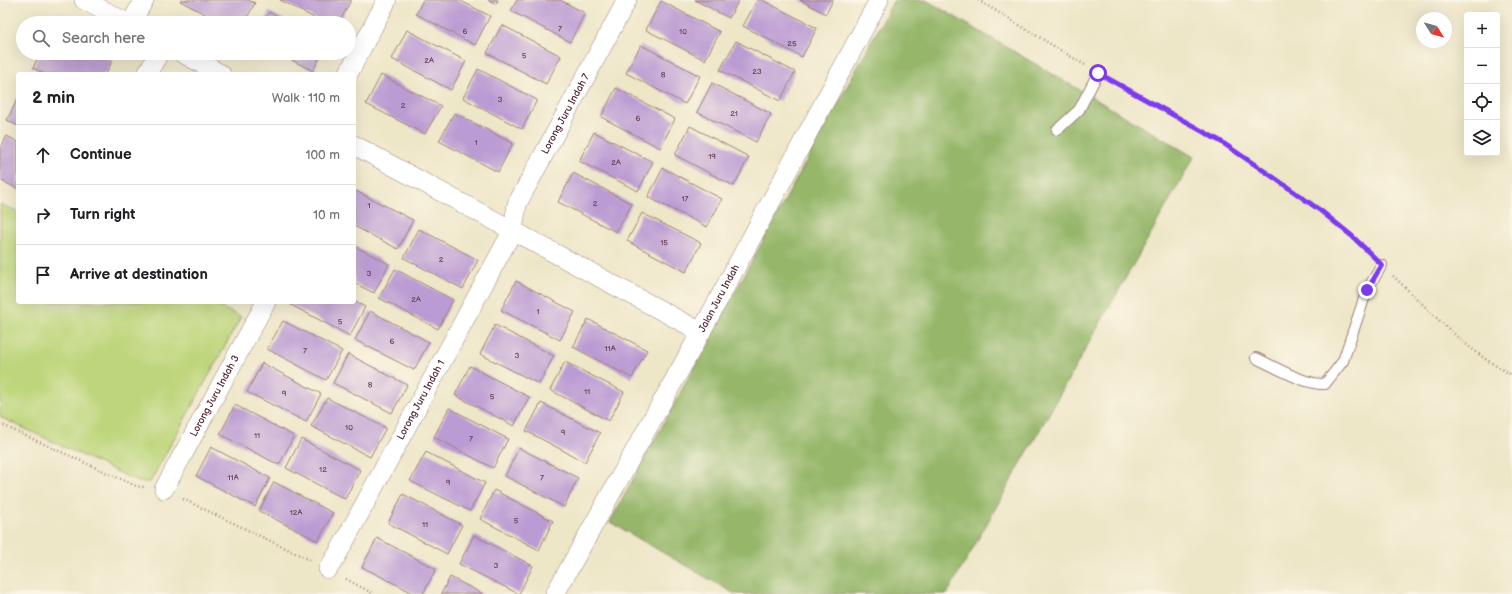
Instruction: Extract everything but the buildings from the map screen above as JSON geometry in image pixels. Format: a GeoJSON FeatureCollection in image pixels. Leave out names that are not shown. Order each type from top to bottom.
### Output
{"type":"FeatureCollection","features":[{"type":"Feature","properties":{"kind":"street"},"geometry":{"type":"LineString","coordinates":[[84,0],[114,16]]}},
{"type":"Feature","properties":{"kind":"street"},"geometry":{"type":"LineString","coordinates":[[136,16],[144,0]]}},
{"type":"Feature","properties":{"kind":"street"},"geometry":{"type":"LineString","coordinates":[[356,59],[387,0]]}},
{"type":"Feature","properties":{"kind":"street","name":"Lorong Juru Indah 7"},"geometry":{"type":"LineString","coordinates":[[513,230],[517,204],[627,0]]}},
{"type":"Feature","properties":{"kind":"street","name":"Jalan Juru Indah"},"geometry":{"type":"LineString","coordinates":[[554,594],[701,332],[879,0]]}},
{"type":"Feature","properties":{"kind":"street"},"geometry":{"type":"LineString","coordinates":[[148,72],[155,60]]}},
{"type":"Feature","properties":{"kind":"street"},"geometry":{"type":"LineString","coordinates":[[195,60],[217,72]]}},
{"type":"Feature","properties":{"kind":"street"},"geometry":{"type":"LineString","coordinates":[[349,72],[355,60]]}},
{"type":"Feature","properties":{"kind":"street"},"geometry":{"type":"LineString","coordinates":[[356,146],[701,332]]}},
{"type":"Feature","properties":{"kind":"street","name":"Lorong Juru Indah 1"},"geometry":{"type":"LineString","coordinates":[[328,569],[336,558],[513,230]]}},
{"type":"Feature","properties":{"kind":"street","name":"Lorong Juru Indah 3"},"geometry":{"type":"LineString","coordinates":[[164,489],[265,304]]}},
{"type":"Feature","properties":{"kind":"lane"},"geometry":{"type":"LineString","coordinates":[[1057,130],[1079,110],[1098,73]]}},
{"type":"Feature","properties":{"kind":"lane"},"geometry":{"type":"LineString","coordinates":[[1256,358],[1308,381],[1318,384],[1325,384],[1343,361],[1367,290],[1382,265]]}},
{"type":"Feature","properties":{"kind":"path"},"geometry":{"type":"LineString","coordinates":[[978,0],[1098,73],[1220,141],[1321,211],[1346,231],[1426,310],[1481,356],[1512,375]]}},
{"type":"Feature","properties":{"kind":"path"},"geometry":{"type":"LineString","coordinates":[[0,424],[136,486],[164,489],[328,569],[374,594]]}},
{"type":"Feature","properties":{"kind":"green space"},"geometry":{"type":"Polygon","coordinates":[[[894,0],[926,0],[1194,157],[947,594],[735,594],[610,522],[894,0]]]}},
{"type":"Feature","properties":{"kind":"green space"},"geometry":{"type":"Polygon","coordinates":[[[0,204],[16,211],[16,304],[213,304],[241,317],[150,482],[139,482],[0,417],[0,204]]]}},
{"type":"Feature","properties":{"kind":"route"},"geometry":{"type":"LineString","coordinates":[[1098,73],[1220,141],[1321,211],[1352,236],[1382,265],[1367,290]]}}]}
